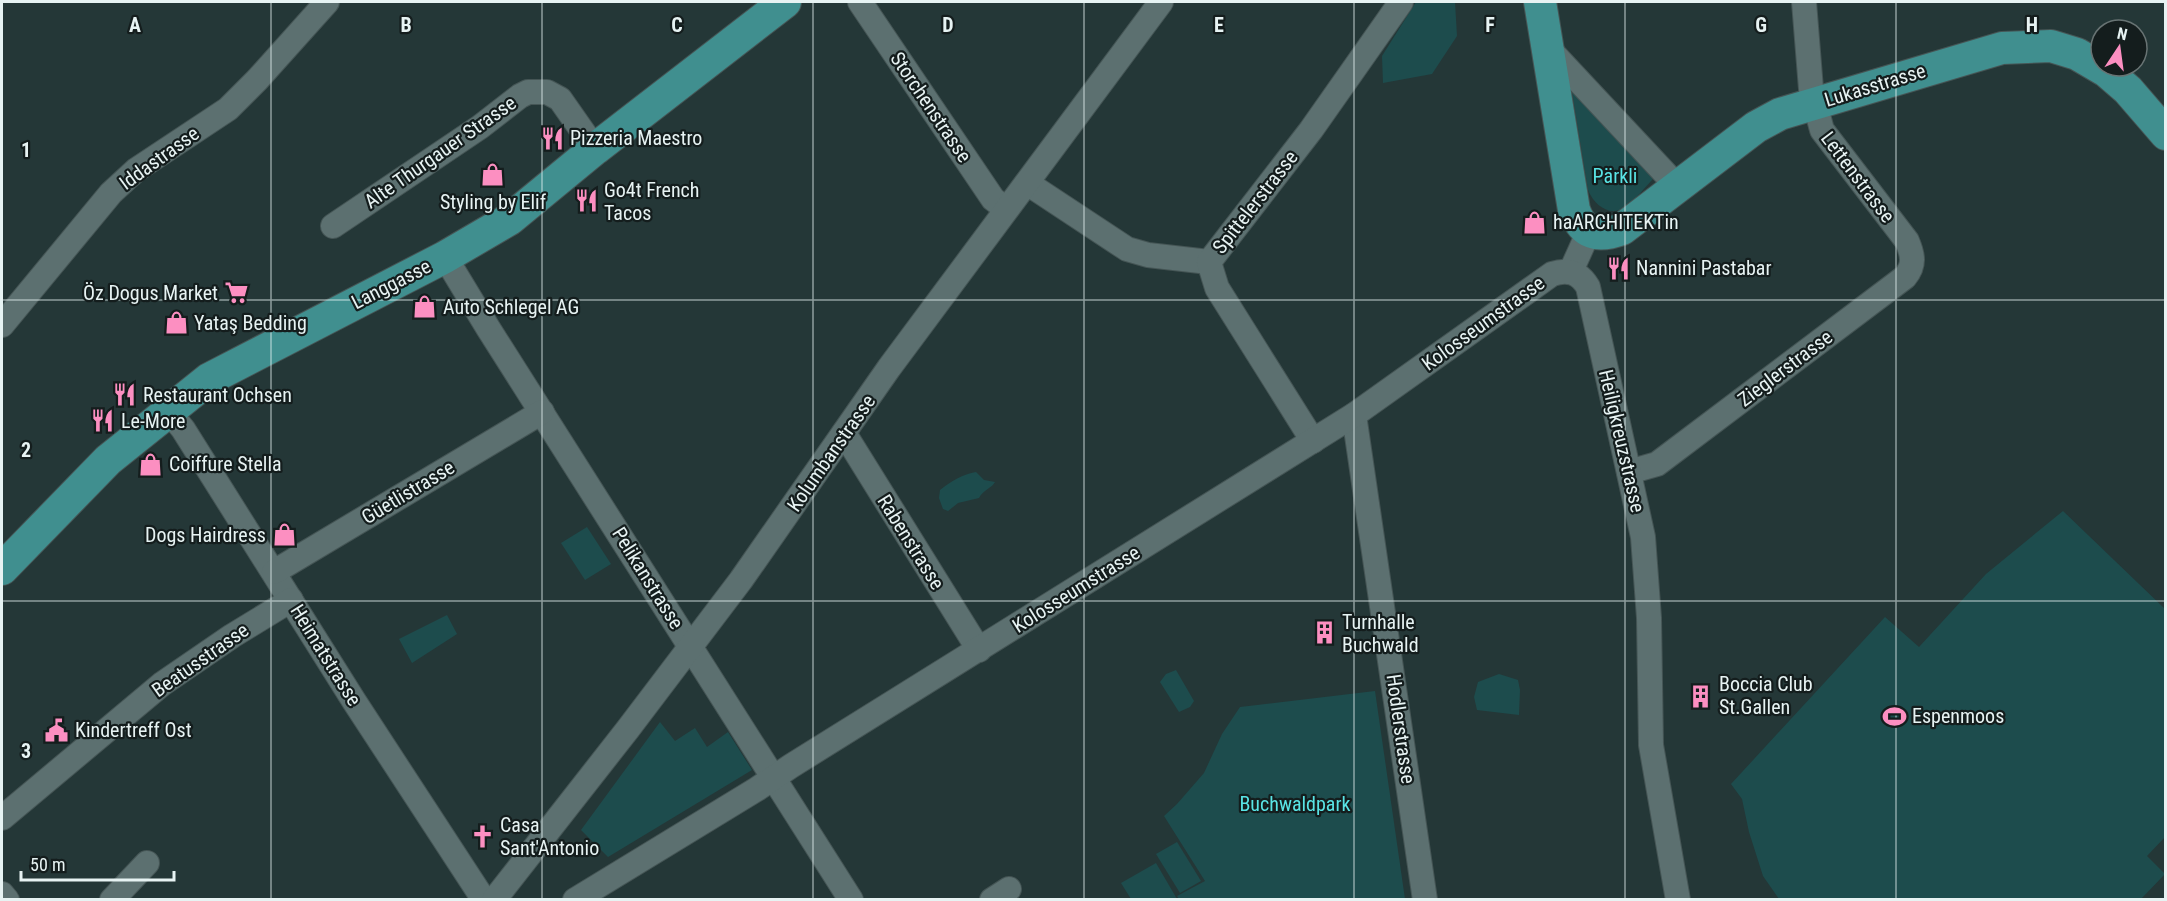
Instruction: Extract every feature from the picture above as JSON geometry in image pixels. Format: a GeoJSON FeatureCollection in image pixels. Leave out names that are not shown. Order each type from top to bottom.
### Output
{"type":"FeatureCollection","features":[{"type":"Feature","properties":{"kind":"main road","name":"Langgasse"},"geometry":{"type":"LineString","coordinates":[[2,569],[108,460],[209,379],[445,256],[510,219],[595,149],[785,2]]}},
{"type":"Feature","properties":{"kind":"main road"},"geometry":{"type":"LineString","coordinates":[[1540,2],[1572,202],[1581,225],[1589,231]]}},
{"type":"Feature","properties":{"kind":"main road","name":"Lukasstrasse"},"geometry":{"type":"LineString","coordinates":[[1589,231],[1597,234],[1610,234],[1622,229],[1756,127],[1780,114],[2002,48],[2050,46],[2077,54],[2106,71],[2162,122]]}},
{"type":"Feature","properties":{"kind":"street","name":"Iddastrasse"},"geometry":{"type":"LineString","coordinates":[[2,326],[111,193],[135,170],[228,110],[327,2]]}},
{"type":"Feature","properties":{"kind":"street","name":"Storchenstrasse"},"geometry":{"type":"LineString","coordinates":[[860,2],[993,199],[1006,209]]}},
{"type":"Feature","properties":{"kind":"street","name":"Kolumbanstrasse"},"geometry":{"type":"LineString","coordinates":[[494,900],[621,738],[760,554],[844,433],[1006,209],[1161,2]]}},
{"type":"Feature","properties":{"kind":"street","name":"Spittelerstrasse"},"geometry":{"type":"LineString","coordinates":[[1313,441],[1217,288],[1209,262],[1311,130],[1401,2]]}},
{"type":"Feature","properties":{"kind":"street","name":"Lettenstrasse"},"geometry":{"type":"LineString","coordinates":[[1804,2],[1814,103],[1822,130],[1907,241]]}},
{"type":"Feature","properties":{"kind":"street"},"geometry":{"type":"LineString","coordinates":[[1548,48],[1677,186]]}},
{"type":"Feature","properties":{"kind":"street","name":"Alte Thurgauer Strasse"},"geometry":{"type":"LineString","coordinates":[[333,226],[528,92],[547,92],[560,99],[595,149]]}},
{"type":"Feature","properties":{"kind":"street"},"geometry":{"type":"LineString","coordinates":[[1027,183],[1126,249],[1148,255],[1209,262]]}},
{"type":"Feature","properties":{"kind":"street"},"geometry":{"type":"LineString","coordinates":[[1571,271],[1589,231]]}},
{"type":"Feature","properties":{"kind":"street","name":"Zieglerstrasse"},"geometry":{"type":"LineString","coordinates":[[1629,472],[1657,464],[1905,277],[1911,270],[1912,262],[1907,241]]}},
{"type":"Feature","properties":{"kind":"street","name":"Pelikanstrasse"},"geometry":{"type":"LineString","coordinates":[[445,256],[851,900]]}},
{"type":"Feature","properties":{"kind":"street","name":"Kolosseumstrasse"},"geometry":{"type":"LineString","coordinates":[[575,900],[775,778],[1354,415],[1552,274],[1571,271]]}},
{"type":"Feature","properties":{"kind":"street","name":"Heiligkreuzstrasse"},"geometry":{"type":"LineString","coordinates":[[1571,271],[1578,275],[1588,287],[1646,559],[1652,744],[1678,900]]}},
{"type":"Feature","properties":{"kind":"street","name":"Heimatstrasse"},"geometry":{"type":"LineString","coordinates":[[168,411],[183,429],[384,748],[484,900]]}},
{"type":"Feature","properties":{"kind":"street","name":"Güetlistrasse"},"geometry":{"type":"LineString","coordinates":[[274,572],[542,412]]}},
{"type":"Feature","properties":{"kind":"street","name":"Hodlerstrasse"},"geometry":{"type":"LineString","coordinates":[[1354,415],[1425,900]]}},
{"type":"Feature","properties":{"kind":"street","name":"Rabenstrasse"},"geometry":{"type":"LineString","coordinates":[[844,433],[979,650]]}},
{"type":"Feature","properties":{"kind":"street","name":"Beatusstrasse"},"geometry":{"type":"LineString","coordinates":[[2,818],[162,684],[232,636],[291,600]]}},
{"type":"Feature","properties":{"kind":"street"},"geometry":{"type":"LineString","coordinates":[[112,900],[147,863]]}},
{"type":"Feature","properties":{"kind":"street"},"geometry":{"type":"LineString","coordinates":[[2,894],[7,900]]}},
{"type":"Feature","properties":{"kind":"green space"},"geometry":{"type":"Polygon","coordinates":[[[1416,2],[1455,2],[1457,36],[1432,74],[1383,83],[1382,56],[1416,2]]]}},
{"type":"Feature","properties":{"kind":"green space","name":"Pärkli"},"geometry":{"type":"Polygon","coordinates":[[[1571,86],[1654,178],[1630,204],[1620,210],[1609,210],[1598,205],[1588,190],[1571,86]]]}},
{"type":"Feature","properties":{"kind":"green space"},"geometry":{"type":"Polygon","coordinates":[[[976,472],[984,480],[995,482],[979,498],[958,503],[948,511],[943,509],[939,498],[940,490],[957,478],[976,472]]]}},
{"type":"Feature","properties":{"kind":"green space","name":"Espenmoos"},"geometry":{"type":"Polygon","coordinates":[[[2063,511],[2165,609],[2165,837],[2147,856],[2165,874],[2141,899],[1779,899],[1763,876],[1749,832],[1742,799],[1731,784],[1885,617],[1919,647],[1986,574],[2063,511]]]}},
{"type":"Feature","properties":{"kind":"green space"},"geometry":{"type":"Polygon","coordinates":[[[587,527],[611,564],[585,580],[561,543],[587,527]]]}},
{"type":"Feature","properties":{"kind":"green space"},"geometry":{"type":"Polygon","coordinates":[[[447,615],[457,634],[412,663],[399,639],[447,615]]]}},
{"type":"Feature","properties":{"kind":"green space"},"geometry":{"type":"Polygon","coordinates":[[[1176,670],[1194,701],[1190,707],[1179,712],[1160,682],[1166,674],[1176,670]]]}},
{"type":"Feature","properties":{"kind":"green space"},"geometry":{"type":"Polygon","coordinates":[[[1499,674],[1518,680],[1519,715],[1477,710],[1474,697],[1478,682],[1499,674]]]}},
{"type":"Feature","properties":{"kind":"green space","name":"Buchwaldpark"},"geometry":{"type":"Polygon","coordinates":[[[1375,691],[1405,899],[1179,899],[1177,896],[1205,881],[1164,816],[1204,773],[1222,734],[1240,707],[1375,691]]]}},
{"type":"Feature","properties":{"kind":"green space"},"geometry":{"type":"Polygon","coordinates":[[[660,722],[675,741],[695,728],[707,747],[728,732],[752,770],[608,857],[581,830],[660,722]]]}},
{"type":"Feature","properties":{"kind":"green space"},"geometry":{"type":"Polygon","coordinates":[[[1177,842],[1201,881],[1180,893],[1156,854],[1177,842]]]}},
{"type":"Feature","properties":{"kind":"green space"},"geometry":{"type":"Polygon","coordinates":[[[1156,863],[1177,899],[1131,899],[1121,883],[1156,863]]]}},
{"type":"Feature","properties":{"kind":"place","name":"Pizzeria Maestro"},"geometry":{"type":"Point","coordinates":[552,138]}},
{"type":"Feature","properties":{"kind":"place","name":"Styling by Elif"},"geometry":{"type":"Point","coordinates":[493,174]}},
{"type":"Feature","properties":{"kind":"place","name":"Go4t French Tacos"},"geometry":{"type":"Point","coordinates":[586,201]}},
{"type":"Feature","properties":{"kind":"place","name":"haARCHITEKTin"},"geometry":{"type":"Point","coordinates":[1535,222]}},
{"type":"Feature","properties":{"kind":"place","name":"Nannini Pastabar"},"geometry":{"type":"Point","coordinates":[1618,268]}},
{"type":"Feature","properties":{"kind":"place","name":"Öz Dogus Market"},"geometry":{"type":"Point","coordinates":[236,293]}},
{"type":"Feature","properties":{"kind":"place","name":"Auto Schlegel AG"},"geometry":{"type":"Point","coordinates":[425,307]}},
{"type":"Feature","properties":{"kind":"place","name":"Yataş Bedding"},"geometry":{"type":"Point","coordinates":[176,323]}},
{"type":"Feature","properties":{"kind":"place","name":"Restaurant Ochsen"},"geometry":{"type":"Point","coordinates":[125,395]}},
{"type":"Feature","properties":{"kind":"place","name":"Le-More"},"geometry":{"type":"Point","coordinates":[103,421]}},
{"type":"Feature","properties":{"kind":"place","name":"Coiffure Stella"},"geometry":{"type":"Point","coordinates":[151,464]}},
{"type":"Feature","properties":{"kind":"place","name":"Dogs Hairdress"},"geometry":{"type":"Point","coordinates":[284,535]}},
{"type":"Feature","properties":{"kind":"place","name":"Turnhalle Buchwald"},"geometry":{"type":"Point","coordinates":[1324,633]}},
{"type":"Feature","properties":{"kind":"place","name":"Boccia Club St.Gallen"},"geometry":{"type":"Point","coordinates":[1701,696]}},
{"type":"Feature","properties":{"kind":"place","name":"Espenmoos"},"geometry":{"type":"Point","coordinates":[1894,716]}},
{"type":"Feature","properties":{"kind":"place","name":"Kindertreff Ost"},"geometry":{"type":"Point","coordinates":[57,730]}},
{"type":"Feature","properties":{"kind":"place","name":"Casa Sant'Antonio"},"geometry":{"type":"Point","coordinates":[482,836]}}]}
